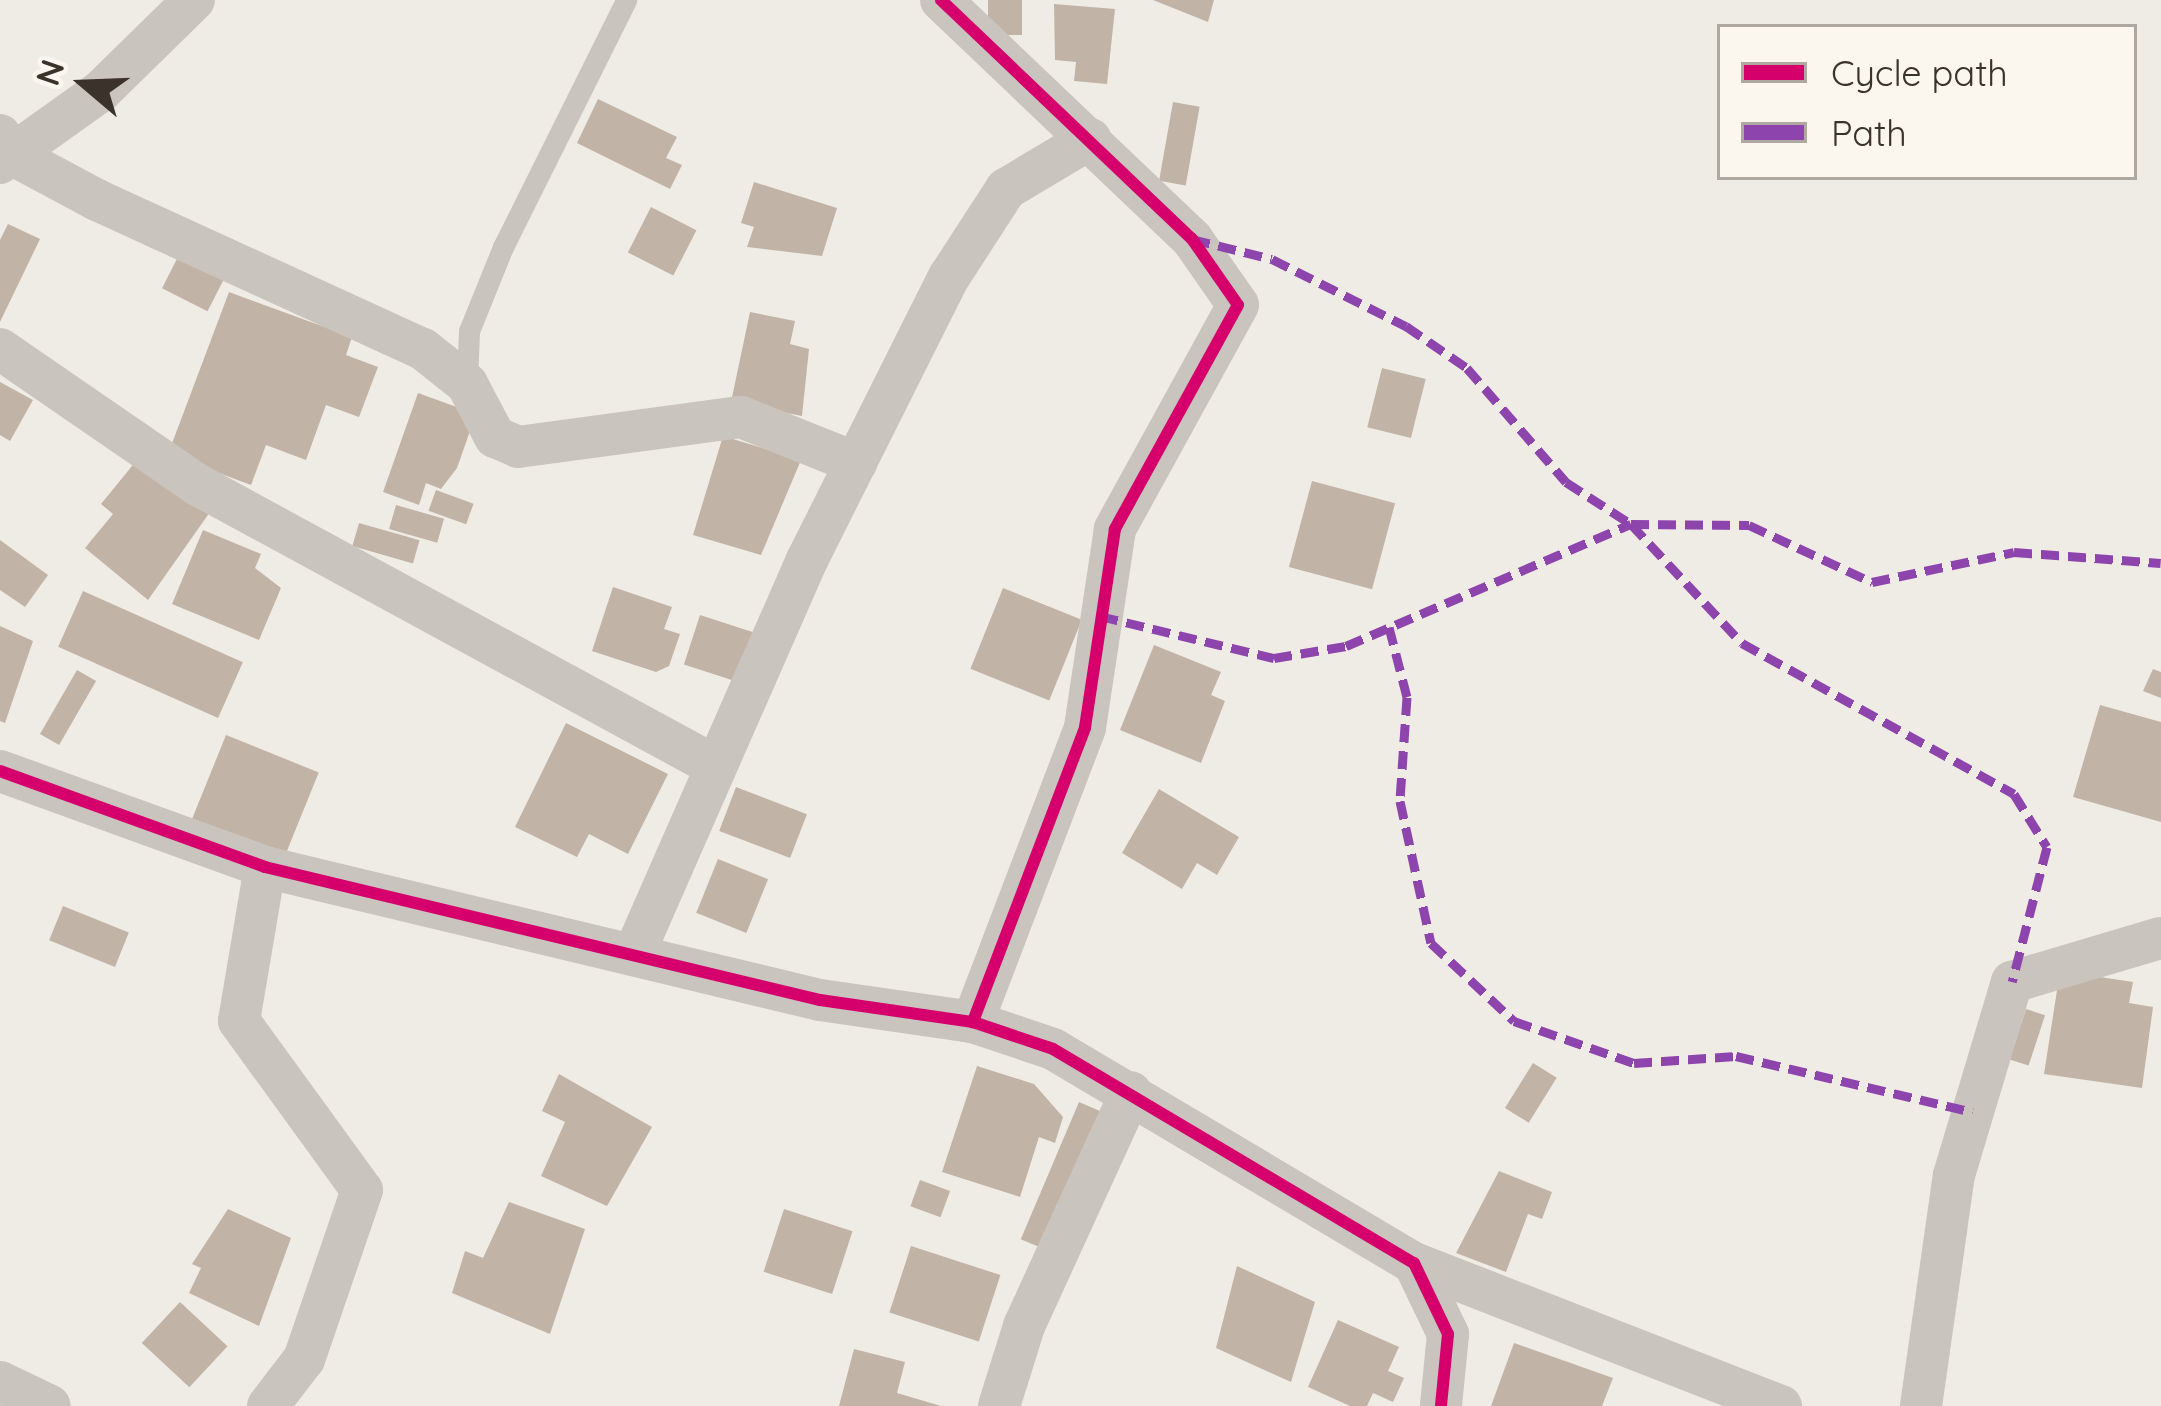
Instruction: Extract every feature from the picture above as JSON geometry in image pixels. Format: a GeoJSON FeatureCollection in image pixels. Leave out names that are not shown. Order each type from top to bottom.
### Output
{"type":"FeatureCollection","features":[{"type":"Feature","properties":{"kind":"street"},"geometry":{"type":"LineString","coordinates":[[4,151],[101,92],[194,0]]}},
{"type":"Feature","properties":{"kind":"street"},"geometry":{"type":"LineString","coordinates":[[941,0],[1223,271],[1238,305],[1115,529],[1085,728],[973,1022]]}},
{"type":"Feature","properties":{"kind":"street"},"geometry":{"type":"LineString","coordinates":[[634,954],[856,463],[996,203],[1090,139]]}},
{"type":"Feature","properties":{"kind":"street"},"geometry":{"type":"LineString","coordinates":[[4,151],[423,349],[467,384],[495,437],[518,447],[741,417],[856,463]]}},
{"type":"Feature","properties":{"kind":"street"},"geometry":{"type":"LineString","coordinates":[[0,349],[199,485],[716,766]]}},
{"type":"Feature","properties":{"kind":"street"},"geometry":{"type":"LineString","coordinates":[[0,772],[265,867],[634,954],[973,1022],[1131,1092],[1414,1263],[1781,1406]]}},
{"type":"Feature","properties":{"kind":"street"},"geometry":{"type":"LineString","coordinates":[[265,867],[239,1021],[362,1190],[304,1359],[268,1406]]}},
{"type":"Feature","properties":{"kind":"street"},"geometry":{"type":"LineString","coordinates":[[1921,1406],[1954,1175],[2012,982],[2161,938]]}},
{"type":"Feature","properties":{"kind":"street"},"geometry":{"type":"LineString","coordinates":[[1000,1406],[1024,1326],[1131,1092]]}},
{"type":"Feature","properties":{"kind":"street"},"geometry":{"type":"LineString","coordinates":[[1414,1263],[1448,1334],[1442,1406]]}},
{"type":"Feature","properties":{"kind":"street"},"geometry":{"type":"LineString","coordinates":[[0,1382],[50,1406]]}},
{"type":"Feature","properties":{"kind":"lane"},"geometry":{"type":"LineString","coordinates":[[467,384],[469,331],[503,248],[626,0]]}},
{"type":"Feature","properties":{"kind":"building"},"geometry":{"type":"Polygon","coordinates":[[[988,0],[1022,0],[1022,35],[988,35],[988,0]]]}},
{"type":"Feature","properties":{"kind":"building"},"geometry":{"type":"Polygon","coordinates":[[[1153,0],[1214,0],[1208,22],[1153,0]]]}},
{"type":"Feature","properties":{"kind":"building"},"geometry":{"type":"Polygon","coordinates":[[[1054,4],[1115,9],[1107,84],[1074,81],[1076,62],[1055,60],[1054,4]]]}},
{"type":"Feature","properties":{"kind":"building"},"geometry":{"type":"Polygon","coordinates":[[[598,99],[677,137],[666,158],[682,165],[670,189],[577,143],[598,99]]]}},
{"type":"Feature","properties":{"kind":"building"},"geometry":{"type":"Polygon","coordinates":[[[1173,102],[1200,107],[1186,185],[1159,181],[1173,102]]]}},
{"type":"Feature","properties":{"kind":"building"},"geometry":{"type":"Polygon","coordinates":[[[754,182],[837,208],[822,256],[747,247],[754,227],[741,223],[754,182]]]}},
{"type":"Feature","properties":{"kind":"building"},"geometry":{"type":"Polygon","coordinates":[[[651,207],[696,230],[673,276],[628,252],[651,207]]]}},
{"type":"Feature","properties":{"kind":"building"},"geometry":{"type":"Polygon","coordinates":[[[8,224],[40,239],[0,322],[0,240],[8,224]]]}},
{"type":"Feature","properties":{"kind":"building"},"geometry":{"type":"Polygon","coordinates":[[[182,249],[227,272],[207,311],[162,288],[182,249]]]}},
{"type":"Feature","properties":{"kind":"building"},"geometry":{"type":"Polygon","coordinates":[[[229,292],[352,337],[346,355],[378,367],[359,417],[326,405],[306,460],[266,445],[251,485],[168,454],[229,292]]]}},
{"type":"Feature","properties":{"kind":"building"},"geometry":{"type":"Polygon","coordinates":[[[750,312],[795,321],[790,344],[809,349],[802,416],[731,402],[750,312]]]}},
{"type":"Feature","properties":{"kind":"building"},"geometry":{"type":"Polygon","coordinates":[[[1382,368],[1426,379],[1411,438],[1367,427],[1382,368]]]}},
{"type":"Feature","properties":{"kind":"building"},"geometry":{"type":"Polygon","coordinates":[[[0,382],[33,400],[10,441],[0,435],[0,382]]]}},
{"type":"Feature","properties":{"kind":"building"},"geometry":{"type":"Polygon","coordinates":[[[418,393],[476,414],[457,468],[441,489],[426,483],[419,505],[383,492],[418,393]]]}},
{"type":"Feature","properties":{"kind":"building"},"geometry":{"type":"Polygon","coordinates":[[[723,436],[801,460],[761,555],[693,535],[723,436]]]}},
{"type":"Feature","properties":{"kind":"building"},"geometry":{"type":"Polygon","coordinates":[[[141,455],[210,512],[148,600],[85,548],[113,514],[101,504],[141,455]]]}},
{"type":"Feature","properties":{"kind":"building"},"geometry":{"type":"Polygon","coordinates":[[[1312,481],[1395,503],[1372,589],[1289,567],[1312,481]]]}},
{"type":"Feature","properties":{"kind":"building"},"geometry":{"type":"Polygon","coordinates":[[[436,490],[474,504],[466,524],[428,511],[436,490]]]}},
{"type":"Feature","properties":{"kind":"building"},"geometry":{"type":"Polygon","coordinates":[[[396,505],[444,519],[437,543],[389,529],[396,505]]]}},
{"type":"Feature","properties":{"kind":"building"},"geometry":{"type":"Polygon","coordinates":[[[359,523],[420,540],[413,563],[352,546],[359,523]]]}},
{"type":"Feature","properties":{"kind":"building"},"geometry":{"type":"Polygon","coordinates":[[[203,530],[261,554],[255,568],[281,588],[259,640],[172,604],[203,530]]]}},
{"type":"Feature","properties":{"kind":"building"},"geometry":{"type":"Polygon","coordinates":[[[0,540],[48,575],[25,607],[0,590],[0,540]]]}},
{"type":"Feature","properties":{"kind":"building"},"geometry":{"type":"Polygon","coordinates":[[[613,587],[672,607],[664,629],[680,634],[669,666],[656,672],[592,651],[613,587]]]}},
{"type":"Feature","properties":{"kind":"building"},"geometry":{"type":"Polygon","coordinates":[[[1003,588],[1082,620],[1049,701],[970,669],[1003,588]]]}},
{"type":"Feature","properties":{"kind":"building"},"geometry":{"type":"Polygon","coordinates":[[[83,591],[243,662],[218,718],[58,647],[83,591]]]}},
{"type":"Feature","properties":{"kind":"building"},"geometry":{"type":"Polygon","coordinates":[[[700,615],[753,632],[737,682],[684,664],[700,615]]]}},
{"type":"Feature","properties":{"kind":"building"},"geometry":{"type":"Polygon","coordinates":[[[0,626],[33,641],[5,723],[0,721],[0,626]]]}},
{"type":"Feature","properties":{"kind":"building"},"geometry":{"type":"Polygon","coordinates":[[[1154,645],[1221,672],[1211,695],[1225,701],[1201,763],[1120,730],[1154,645]]]}},
{"type":"Feature","properties":{"kind":"building"},"geometry":{"type":"Polygon","coordinates":[[[2153,669],[2161,672],[2161,698],[2143,691],[2153,669]]]}},
{"type":"Feature","properties":{"kind":"building"},"geometry":{"type":"Polygon","coordinates":[[[77,670],[96,681],[59,745],[40,734],[77,670]]]}},
{"type":"Feature","properties":{"kind":"building"},"geometry":{"type":"Polygon","coordinates":[[[2100,705],[2161,722],[2161,822],[2073,797],[2100,705]]]}},
{"type":"Feature","properties":{"kind":"building"},"geometry":{"type":"Polygon","coordinates":[[[566,723],[668,774],[628,854],[589,834],[577,857],[515,827],[566,723]]]}},
{"type":"Feature","properties":{"kind":"building"},"geometry":{"type":"Polygon","coordinates":[[[226,735],[319,772],[282,863],[189,826],[226,735]]]}},
{"type":"Feature","properties":{"kind":"building"},"geometry":{"type":"Polygon","coordinates":[[[736,787],[807,814],[790,858],[719,831],[736,787]]]}},
{"type":"Feature","properties":{"kind":"building"},"geometry":{"type":"Polygon","coordinates":[[[1159,789],[1239,837],[1217,875],[1197,863],[1182,889],[1122,853],[1159,789]]]}},
{"type":"Feature","properties":{"kind":"building"},"geometry":{"type":"Polygon","coordinates":[[[718,859],[768,879],[746,933],[696,913],[718,859]]]}},
{"type":"Feature","properties":{"kind":"building"},"geometry":{"type":"Polygon","coordinates":[[[63,906],[129,933],[115,967],[49,940],[63,906]]]}},
{"type":"Feature","properties":{"kind":"building"},"geometry":{"type":"Polygon","coordinates":[[[2060,971],[2133,982],[2129,1003],[2153,1007],[2142,1088],[2044,1074],[2060,971]]]}},
{"type":"Feature","properties":{"kind":"building"},"geometry":{"type":"Polygon","coordinates":[[[2026,1009],[2045,1015],[2029,1066],[2010,1059],[2026,1009]]]}},
{"type":"Feature","properties":{"kind":"building"},"geometry":{"type":"Polygon","coordinates":[[[1533,1063],[1557,1078],[1529,1123],[1505,1108],[1533,1063]]]}},
{"type":"Feature","properties":{"kind":"building"},"geometry":{"type":"Polygon","coordinates":[[[977,1066],[1034,1084],[1063,1117],[1055,1143],[1039,1137],[1020,1197],[942,1172],[977,1066]]]}},
{"type":"Feature","properties":{"kind":"building"},"geometry":{"type":"Polygon","coordinates":[[[559,1074],[652,1127],[607,1206],[541,1176],[565,1122],[542,1111],[559,1074]]]}},
{"type":"Feature","properties":{"kind":"building"},"geometry":{"type":"Polygon","coordinates":[[[1079,1102],[1103,1112],[1045,1249],[1021,1239],[1079,1102]]]}},
{"type":"Feature","properties":{"kind":"building"},"geometry":{"type":"Polygon","coordinates":[[[1499,1171],[1552,1192],[1542,1219],[1528,1214],[1506,1272],[1456,1253],[1499,1171]]]}},
{"type":"Feature","properties":{"kind":"building"},"geometry":{"type":"Polygon","coordinates":[[[920,1180],[950,1191],[940,1217],[910,1206],[920,1180]]]}},
{"type":"Feature","properties":{"kind":"building"},"geometry":{"type":"Polygon","coordinates":[[[509,1202],[585,1229],[550,1334],[452,1293],[465,1251],[483,1258],[509,1202]]]}},
{"type":"Feature","properties":{"kind":"building"},"geometry":{"type":"Polygon","coordinates":[[[228,1209],[291,1238],[259,1326],[189,1293],[201,1268],[192,1264],[228,1209]]]}},
{"type":"Feature","properties":{"kind":"building"},"geometry":{"type":"Polygon","coordinates":[[[784,1209],[852,1231],[832,1294],[764,1272],[784,1209]]]}},
{"type":"Feature","properties":{"kind":"building"},"geometry":{"type":"Polygon","coordinates":[[[911,1246],[1000,1275],[979,1342],[889,1313],[911,1246]]]}},
{"type":"Feature","properties":{"kind":"building"},"geometry":{"type":"Polygon","coordinates":[[[1237,1266],[1315,1302],[1291,1382],[1216,1348],[1237,1266]]]}},
{"type":"Feature","properties":{"kind":"building"},"geometry":{"type":"Polygon","coordinates":[[[180,1302],[228,1346],[189,1387],[142,1343],[180,1302]]]}},
{"type":"Feature","properties":{"kind":"building"},"geometry":{"type":"Polygon","coordinates":[[[1338,1320],[1399,1347],[1388,1371],[1404,1378],[1393,1402],[1373,1393],[1367,1406],[1350,1406],[1308,1387],[1338,1320]]]}},
{"type":"Feature","properties":{"kind":"building"},"geometry":{"type":"Polygon","coordinates":[[[1514,1343],[1613,1378],[1602,1406],[1491,1406],[1514,1343]]]}},
{"type":"Feature","properties":{"kind":"building"},"geometry":{"type":"Polygon","coordinates":[[[854,1349],[905,1362],[897,1393],[941,1406],[839,1406],[854,1349]]]}},
{"type":"Feature","properties":{"kind":"marked path"},"geometry":{"type":"LineString","coordinates":[[1192,239],[1272,259],[1406,326],[1467,368],[1566,482],[1631,524],[1742,643],[2014,794],[2047,847],[2012,982]]}},
{"type":"Feature","properties":{"kind":"marked path"},"geometry":{"type":"LineString","coordinates":[[1100,616],[1274,658],[1346,646],[1631,524],[1749,525],[1872,582],[2014,552],[2161,563]]}},
{"type":"Feature","properties":{"kind":"marked path"},"geometry":{"type":"LineString","coordinates":[[1389,627],[1407,697],[1400,801],[1431,943],[1514,1021],[1634,1063],[1736,1056],[1972,1112]]}},
{"type":"Feature","properties":{"kind":"cycle path"},"geometry":{"type":"LineString","coordinates":[[941,0],[1192,239],[1238,305],[1115,529],[1085,728],[973,1022]]}},
{"type":"Feature","properties":{"kind":"cycle path"},"geometry":{"type":"LineString","coordinates":[[0,771],[265,867],[820,1000],[973,1022],[1053,1049],[1414,1263],[1448,1334],[1441,1406]]}}]}
